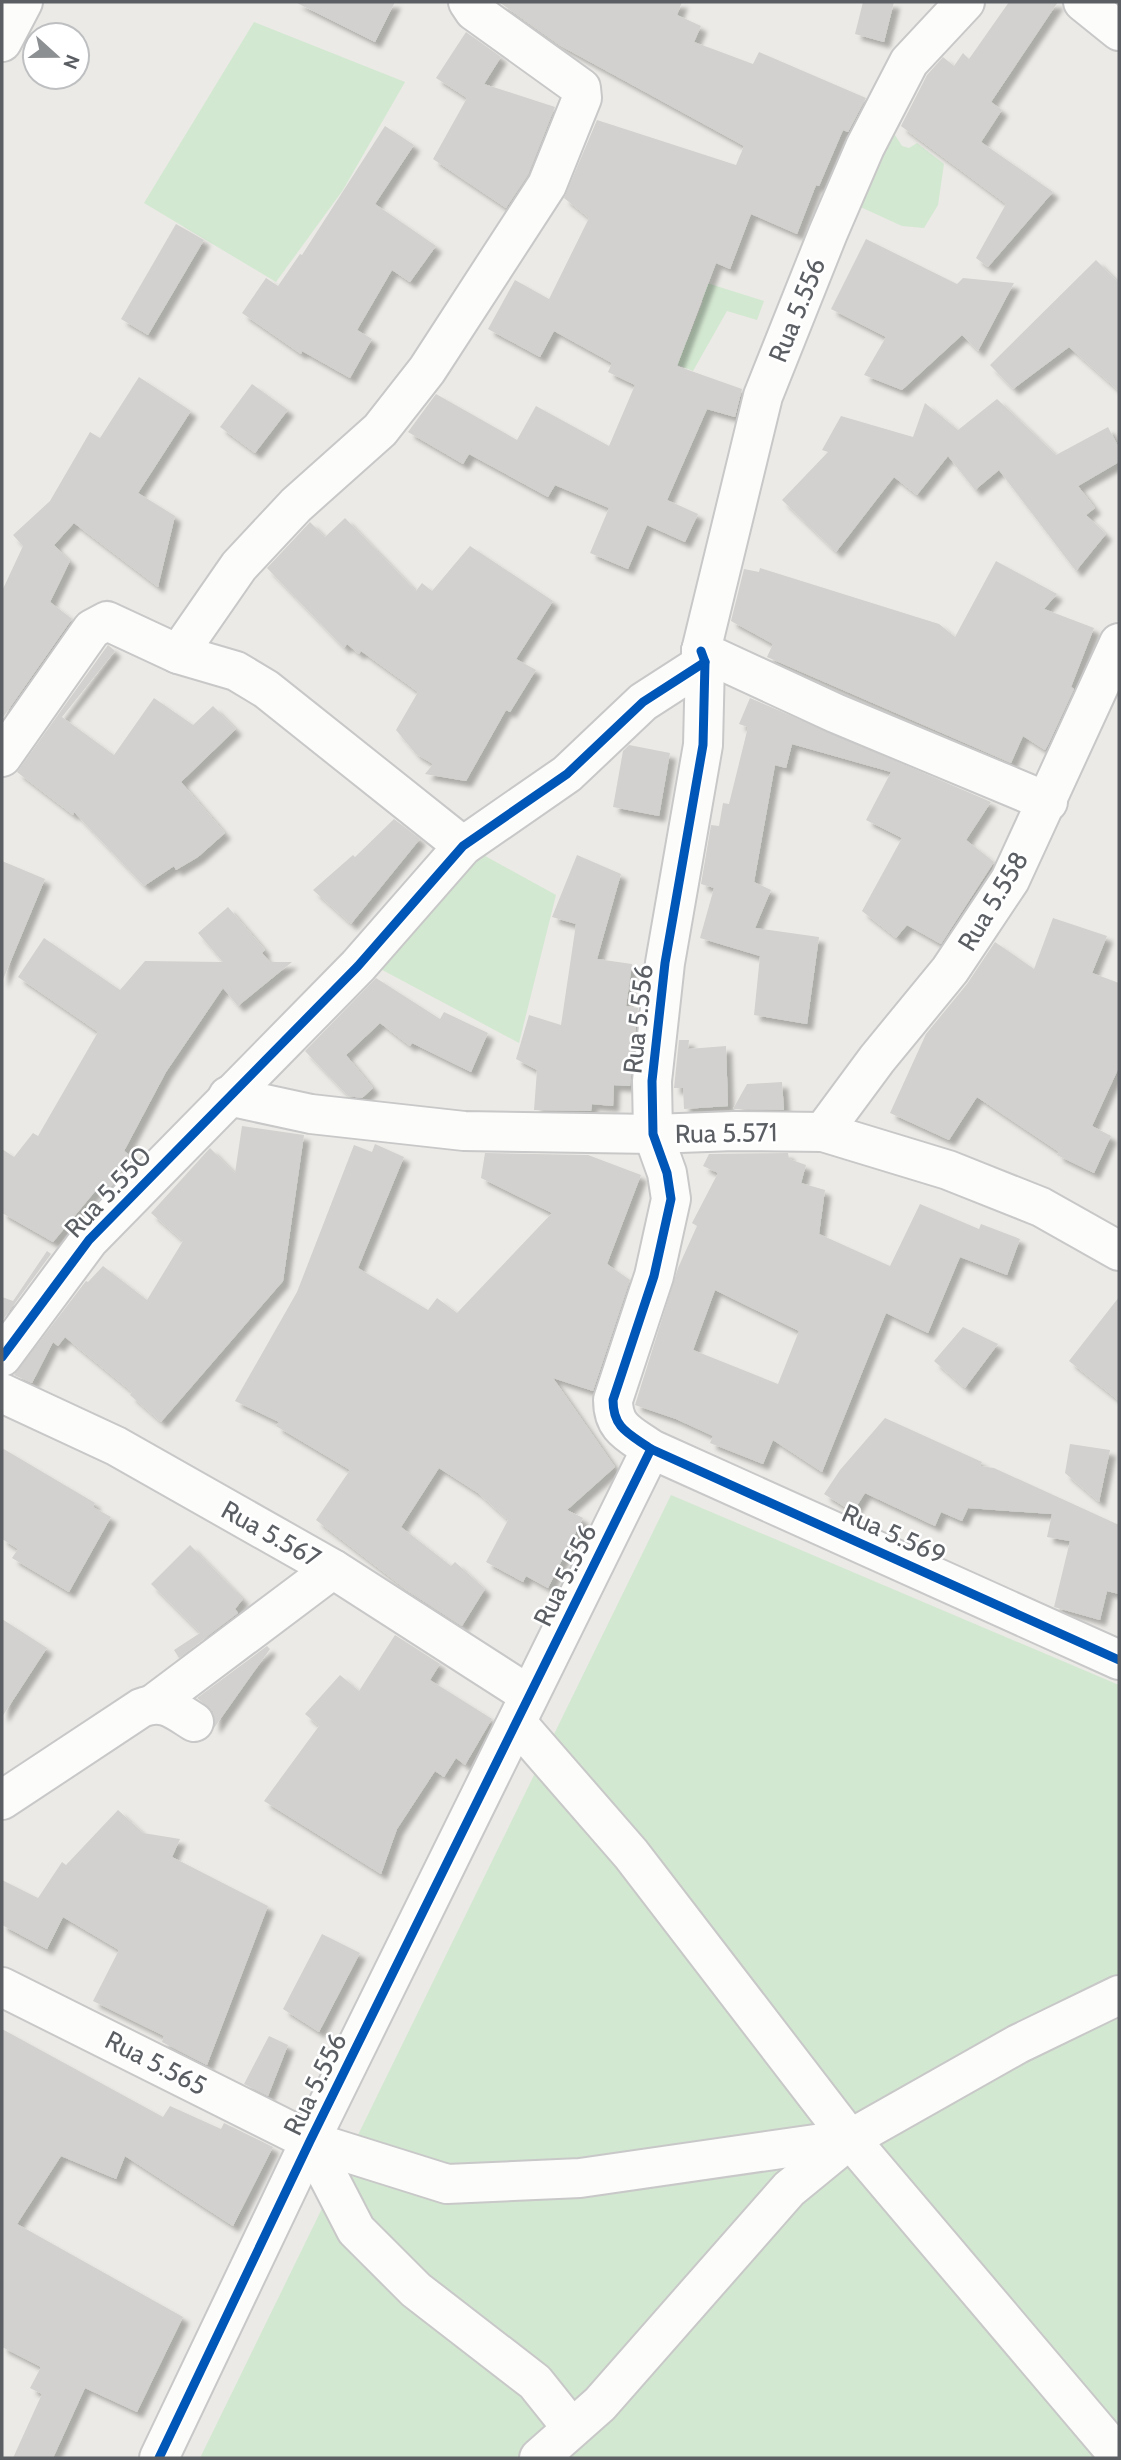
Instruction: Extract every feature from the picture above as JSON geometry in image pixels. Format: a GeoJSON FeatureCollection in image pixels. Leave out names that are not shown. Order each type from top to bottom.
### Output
{"type":"FeatureCollection","features":[{"type":"Feature","properties":{"kind":"street"},"geometry":{"type":"LineString","coordinates":[[2,43],[23,2]]}},
{"type":"Feature","properties":{"kind":"street"},"geometry":{"type":"LineString","coordinates":[[178,654],[239,566],[296,505],[380,430],[427,370],[547,185],[582,98],[581,88],[474,11],[468,2]]}},
{"type":"Feature","properties":{"kind":"street","name":"Rua 5.556"},"geometry":{"type":"LineString","coordinates":[[159,2458],[310,2141],[652,1449],[622,1429],[613,1417],[613,1409],[626,1355],[654,1276],[671,1199],[667,1174],[653,1134],[652,1081],[665,963],[703,745],[703,657],[763,396],[822,245],[865,147],[909,62],[965,2]]}},
{"type":"Feature","properties":{"kind":"street"},"geometry":{"type":"LineString","coordinates":[[1083,2],[1119,31]]}},
{"type":"Feature","properties":{"kind":"street"},"geometry":{"type":"LineString","coordinates":[[2,757],[92,629],[107,621],[178,654],[236,671],[266,689],[463,846]]}},
{"type":"Feature","properties":{"kind":"street","name":"Rua 5.558"},"geometry":{"type":"LineString","coordinates":[[823,1132],[877,1059],[950,970],[1010,880],[1119,643]]}},
{"type":"Feature","properties":{"kind":"street"},"geometry":{"type":"LineString","coordinates":[[703,657],[1048,802]]}},
{"type":"Feature","properties":{"kind":"street","name":"Rua 5.550"},"geometry":{"type":"LineString","coordinates":[[2,1357],[89,1240],[358,965],[463,846],[567,774],[643,702],[703,657]]}},
{"type":"Feature","properties":{"kind":"street","name":"Rua 5.571"},"geometry":{"type":"LineString","coordinates":[[228,1096],[311,1114],[464,1131],[653,1134],[823,1132],[948,1170],[1018,1197],[1119,1251]]}},
{"type":"Feature","properties":{"kind":"street","name":"Rua 5.567"},"geometry":{"type":"LineString","coordinates":[[2,1393],[116,1446],[333,1569],[523,1709],[850,2139],[1119,2456]]}},
{"type":"Feature","properties":{"kind":"street","name":"Rua 5.569"},"geometry":{"type":"LineString","coordinates":[[652,1449],[1115,1656]]}},
{"type":"Feature","properties":{"kind":"street"},"geometry":{"type":"LineString","coordinates":[[2,1800],[141,1708],[156,1702],[333,1569]]}},
{"type":"Feature","properties":{"kind":"street"},"geometry":{"type":"LineString","coordinates":[[156,1702],[168,1705],[194,1721]]}},
{"type":"Feature","properties":{"kind":"street","name":"Rua 5.565"},"geometry":{"type":"LineString","coordinates":[[2,1987],[310,2141],[447,2184],[580,2178],[850,2139]]}},
{"type":"Feature","properties":{"kind":"street"},"geometry":{"type":"LineString","coordinates":[[310,2141],[356,2230],[416,2290],[535,2382],[556,2448],[600,2404],[789,2189],[850,2139],[1018,2044],[1119,1995]]}},
{"type":"Feature","properties":{"kind":"green space"},"geometry":{"type":"Polygon","coordinates":[[[254,22],[405,82],[343,190],[276,282],[144,203],[254,22]]]}},
{"type":"Feature","properties":{"kind":"green space"},"geometry":{"type":"Polygon","coordinates":[[[891,129],[902,146],[909,148],[917,143],[944,164],[938,205],[924,228],[902,226],[856,205],[891,129]]]}},
{"type":"Feature","properties":{"kind":"green space"},"geometry":{"type":"Polygon","coordinates":[[[707,283],[764,301],[757,320],[727,311],[693,371],[621,342],[625,317],[687,341],[703,301],[678,291],[707,283]]]}},
{"type":"Feature","properties":{"kind":"green space"},"geometry":{"type":"Polygon","coordinates":[[[478,852],[556,895],[519,1043],[373,965],[478,852]]]}},
{"type":"Feature","properties":{"kind":"green space"},"geometry":{"type":"Polygon","coordinates":[[[671,1495],[1119,1685],[1119,2458],[200,2458],[671,1495]]]}},
{"type":"Feature","properties":{"kind":"building"},"geometry":{"type":"Polygon","coordinates":[[[295,2],[395,2],[375,42],[295,2]]]}},
{"type":"Feature","properties":{"kind":"building"},"geometry":{"type":"Polygon","coordinates":[[[499,2],[682,2],[677,15],[701,26],[694,42],[753,64],[759,52],[866,98],[848,132],[843,130],[819,186],[816,185],[797,234],[751,214],[730,269],[716,263],[677,366],[742,389],[735,417],[707,409],[667,500],[698,514],[685,542],[647,525],[628,569],[590,553],[609,508],[555,485],[548,497],[469,454],[463,464],[408,432],[436,394],[517,440],[536,406],[609,446],[635,385],[608,372],[612,363],[554,331],[540,357],[488,329],[515,280],[549,299],[589,218],[564,198],[597,120],[736,165],[744,146],[561,46],[499,2]]]}},
{"type":"Feature","properties":{"kind":"building"},"geometry":{"type":"Polygon","coordinates":[[[863,2],[894,2],[884,42],[855,34],[863,2]]]}},
{"type":"Feature","properties":{"kind":"building"},"geometry":{"type":"Polygon","coordinates":[[[1009,2],[1058,2],[991,102],[1002,110],[981,142],[1053,192],[988,267],[976,258],[1006,204],[901,126],[927,75],[943,57],[954,66],[963,53],[969,59],[1009,2]]]}},
{"type":"Feature","properties":{"kind":"building"},"geometry":{"type":"Polygon","coordinates":[[[466,32],[501,57],[484,84],[555,107],[528,175],[506,208],[433,159],[467,98],[436,78],[466,32]]]}},
{"type":"Feature","properties":{"kind":"building"},"geometry":{"type":"Polygon","coordinates":[[[385,126],[414,145],[375,204],[436,246],[410,282],[392,270],[357,330],[372,339],[350,378],[302,351],[301,354],[242,313],[266,278],[278,286],[300,254],[302,255],[385,126]]]}},
{"type":"Feature","properties":{"kind":"building"},"geometry":{"type":"Polygon","coordinates":[[[176,224],[204,240],[148,335],[121,319],[176,224]]]}},
{"type":"Feature","properties":{"kind":"building"},"geometry":{"type":"Polygon","coordinates":[[[866,239],[957,284],[963,278],[1014,283],[978,351],[962,335],[902,390],[864,375],[886,337],[831,309],[866,239]]]}},
{"type":"Feature","properties":{"kind":"building"},"geometry":{"type":"Polygon","coordinates":[[[1096,260],[1119,283],[1119,391],[1069,347],[1013,389],[990,365],[1096,260]]]}},
{"type":"Feature","properties":{"kind":"building"},"geometry":{"type":"Polygon","coordinates":[[[139,377],[191,411],[138,493],[175,516],[158,587],[74,523],[54,545],[70,561],[50,602],[72,619],[2,719],[2,591],[23,546],[13,535],[50,501],[90,432],[100,438],[139,377]]]}},
{"type":"Feature","properties":{"kind":"building"},"geometry":{"type":"Polygon","coordinates":[[[252,384],[288,410],[255,453],[220,427],[252,384]]]}},
{"type":"Feature","properties":{"kind":"building"},"geometry":{"type":"Polygon","coordinates":[[[997,399],[1056,455],[1108,427],[1119,448],[1119,462],[1078,486],[1095,508],[1086,515],[1106,534],[1076,571],[999,470],[975,490],[948,456],[917,495],[894,477],[836,552],[782,500],[828,452],[822,450],[841,416],[913,437],[925,403],[958,430],[997,399]]]}},
{"type":"Feature","properties":{"kind":"building"},"geometry":{"type":"Polygon","coordinates":[[[345,518],[416,591],[422,583],[432,591],[470,546],[553,601],[516,659],[536,670],[510,712],[506,710],[466,781],[425,774],[433,764],[416,754],[396,730],[418,692],[361,651],[359,654],[347,644],[344,648],[267,568],[310,522],[325,537],[345,518]]]}},
{"type":"Feature","properties":{"kind":"building"},"geometry":{"type":"Polygon","coordinates":[[[996,561],[1057,594],[1044,609],[1094,628],[1071,687],[1074,689],[1045,750],[1023,736],[1011,763],[767,657],[773,644],[731,621],[744,569],[759,572],[760,568],[939,624],[955,637],[996,561]]]}},
{"type":"Feature","properties":{"kind":"building"},"geometry":{"type":"Polygon","coordinates":[[[108,645],[115,651],[62,717],[114,755],[154,698],[193,725],[213,706],[236,729],[181,782],[225,833],[198,857],[176,870],[174,866],[144,886],[74,812],[73,815],[17,772],[108,645]]]}},
{"type":"Feature","properties":{"kind":"building"},"geometry":{"type":"Polygon","coordinates":[[[750,698],[991,802],[966,840],[994,862],[941,944],[907,925],[896,938],[862,911],[902,838],[866,820],[891,772],[792,744],[786,768],[775,765],[754,882],[771,890],[755,928],[819,937],[807,1024],[754,1015],[760,956],[700,938],[714,888],[701,884],[711,825],[719,826],[723,803],[729,804],[748,727],[739,724],[750,698]]]}},
{"type":"Feature","properties":{"kind":"building"},"geometry":{"type":"Polygon","coordinates":[[[629,745],[670,753],[659,816],[613,807],[623,751],[629,745]]]}},
{"type":"Feature","properties":{"kind":"building"},"geometry":{"type":"Polygon","coordinates":[[[394,819],[420,839],[351,924],[313,890],[353,855],[355,857],[394,819]]]}},
{"type":"Feature","properties":{"kind":"building"},"geometry":{"type":"Polygon","coordinates":[[[577,855],[621,874],[597,959],[632,964],[626,1006],[638,1008],[630,1086],[614,1085],[613,1106],[592,1104],[591,1111],[534,1110],[537,1070],[516,1059],[529,1015],[561,1025],[576,924],[552,917],[577,855]]]}},
{"type":"Feature","properties":{"kind":"building"},"geometry":{"type":"Polygon","coordinates":[[[2,861],[45,879],[2,982],[2,861]]]}},
{"type":"Feature","properties":{"kind":"building"},"geometry":{"type":"Polygon","coordinates":[[[228,907],[265,950],[262,953],[270,962],[292,962],[238,1006],[223,988],[166,1072],[124,1151],[135,1159],[131,1166],[104,1194],[97,1189],[53,1242],[2,1213],[2,1149],[14,1157],[33,1133],[38,1136],[98,1032],[18,977],[44,938],[120,990],[145,961],[223,962],[198,933],[228,907]]]}},
{"type":"Feature","properties":{"kind":"building"},"geometry":{"type":"Polygon","coordinates":[[[1053,918],[1107,936],[1092,973],[1119,983],[1119,1067],[1092,1126],[1111,1136],[1094,1173],[1057,1155],[1059,1152],[977,1097],[949,1140],[890,1113],[926,1034],[967,984],[995,942],[1034,969],[1053,918]]]}},
{"type":"Feature","properties":{"kind":"building"},"geometry":{"type":"Polygon","coordinates":[[[376,978],[440,1019],[444,1012],[488,1033],[471,1072],[412,1043],[410,1046],[380,1023],[346,1055],[373,1088],[362,1098],[348,1096],[305,1051],[376,978]]]}},
{"type":"Feature","properties":{"kind":"building"},"geometry":{"type":"Polygon","coordinates":[[[679,1040],[689,1040],[688,1049],[726,1046],[728,1106],[684,1109],[683,1088],[674,1088],[679,1040]]]}},
{"type":"Feature","properties":{"kind":"building"},"geometry":{"type":"Polygon","coordinates":[[[782,1082],[784,1110],[733,1109],[747,1084],[782,1082]]]}},
{"type":"Feature","properties":{"kind":"building"},"geometry":{"type":"Polygon","coordinates":[[[242,1126],[304,1135],[283,1281],[161,1422],[130,1395],[132,1392],[65,1337],[58,1346],[53,1342],[32,1383],[14,1375],[86,1281],[103,1266],[147,1300],[183,1241],[151,1213],[210,1148],[235,1173],[242,1126]]]}},
{"type":"Feature","properties":{"kind":"building"},"geometry":{"type":"Polygon","coordinates":[[[375,1144],[404,1157],[358,1268],[428,1310],[437,1298],[457,1313],[552,1213],[481,1178],[485,1153],[588,1155],[641,1175],[607,1264],[630,1280],[593,1391],[553,1378],[615,1467],[567,1510],[583,1518],[548,1588],[526,1576],[523,1582],[486,1562],[508,1520],[478,1493],[439,1468],[401,1527],[451,1566],[455,1562],[485,1589],[462,1626],[408,1591],[316,1520],[350,1470],[276,1426],[279,1422],[235,1401],[297,1292],[354,1145],[372,1152],[375,1144]]]}},
{"type":"Feature","properties":{"kind":"building"},"geometry":{"type":"Polygon","coordinates":[[[788,1153],[789,1159],[806,1165],[801,1183],[825,1190],[819,1234],[890,1266],[920,1204],[979,1229],[981,1224],[1020,1239],[1007,1275],[960,1257],[928,1333],[886,1313],[822,1472],[773,1440],[763,1464],[710,1443],[713,1436],[676,1419],[635,1405],[678,1268],[697,1226],[692,1223],[718,1173],[703,1166],[709,1154],[788,1153]],[[715,1290],[693,1350],[778,1384],[799,1331],[715,1290]]]}},
{"type":"Feature","properties":{"kind":"building"},"geometry":{"type":"Polygon","coordinates":[[[47,1251],[51,1254],[2,1321],[2,1297],[13,1301],[47,1251]]]}},
{"type":"Feature","properties":{"kind":"building"},"geometry":{"type":"Polygon","coordinates":[[[1119,1297],[1119,1401],[1069,1361],[1119,1297]]]}},
{"type":"Feature","properties":{"kind":"building"},"geometry":{"type":"Polygon","coordinates":[[[963,1327],[998,1344],[965,1388],[934,1361],[963,1327]]]}},
{"type":"Feature","properties":{"kind":"building"},"geometry":{"type":"Polygon","coordinates":[[[885,1418],[982,1462],[980,1466],[994,1468],[1119,1525],[1119,1594],[1107,1591],[1100,1620],[1054,1607],[1070,1541],[1047,1537],[1052,1514],[968,1508],[962,1521],[941,1512],[935,1526],[865,1493],[853,1512],[824,1494],[840,1470],[885,1418]]]}},
{"type":"Feature","properties":{"kind":"building"},"geometry":{"type":"Polygon","coordinates":[[[1070,1444],[1110,1450],[1099,1502],[1065,1473],[1070,1444]]]}},
{"type":"Feature","properties":{"kind":"building"},"geometry":{"type":"Polygon","coordinates":[[[2,1448],[95,1503],[93,1507],[111,1517],[69,1592],[12,1558],[18,1549],[2,1539],[2,1448]]]}},
{"type":"Feature","properties":{"kind":"building"},"geometry":{"type":"Polygon","coordinates":[[[190,1545],[243,1599],[235,1609],[238,1613],[179,1658],[174,1650],[200,1633],[151,1584],[190,1545]]]}},
{"type":"Feature","properties":{"kind":"building"},"geometry":{"type":"Polygon","coordinates":[[[2,1619],[47,1648],[2,1717],[2,1619]]]}},
{"type":"Feature","properties":{"kind":"building"},"geometry":{"type":"Polygon","coordinates":[[[395,1635],[440,1664],[430,1680],[492,1719],[465,1765],[456,1758],[444,1777],[435,1771],[397,1829],[381,1874],[264,1801],[319,1726],[305,1714],[340,1675],[359,1691],[395,1635]]]}},
{"type":"Feature","properties":{"kind":"building"},"geometry":{"type":"Polygon","coordinates":[[[267,1646],[270,1649],[214,1728],[213,1711],[197,1698],[267,1646]]]}},
{"type":"Feature","properties":{"kind":"building"},"geometry":{"type":"Polygon","coordinates":[[[118,1810],[143,1833],[180,1839],[172,1857],[268,1906],[207,2065],[162,2042],[164,2036],[93,2001],[119,1950],[63,1917],[47,1949],[2,1925],[2,1880],[38,1898],[62,1862],[66,1865],[118,1810]]]}},
{"type":"Feature","properties":{"kind":"building"},"geometry":{"type":"Polygon","coordinates":[[[322,1934],[360,1953],[319,2032],[283,2009],[322,1934]]]}},
{"type":"Feature","properties":{"kind":"building"},"geometry":{"type":"Polygon","coordinates":[[[2,2029],[163,2117],[170,2106],[221,2129],[224,2123],[273,2147],[233,2226],[125,2156],[116,2179],[61,2156],[17,2224],[183,2317],[137,2412],[85,2388],[53,2458],[13,2458],[42,2394],[30,2388],[41,2367],[2,2347],[2,2029]]]}},
{"type":"Feature","properties":{"kind":"building"},"geometry":{"type":"Polygon","coordinates":[[[269,2036],[288,2045],[268,2096],[244,2084],[269,2036]]]}},
{"type":"Feature","properties":{"kind":"cycle path"},"geometry":{"type":"LineString","coordinates":[[701,651],[705,662],[703,745],[665,963],[652,1081],[653,1134],[667,1173],[671,1199],[654,1276],[613,1400],[616,1418],[624,1430],[651,1449],[1119,1660]]}},
{"type":"Feature","properties":{"kind":"cycle path"},"geometry":{"type":"LineString","coordinates":[[2,1357],[89,1240],[358,966],[463,846],[567,774],[643,702],[705,662]]}},
{"type":"Feature","properties":{"kind":"cycle path"},"geometry":{"type":"LineString","coordinates":[[159,2458],[310,2141],[651,1449]]}}]}
